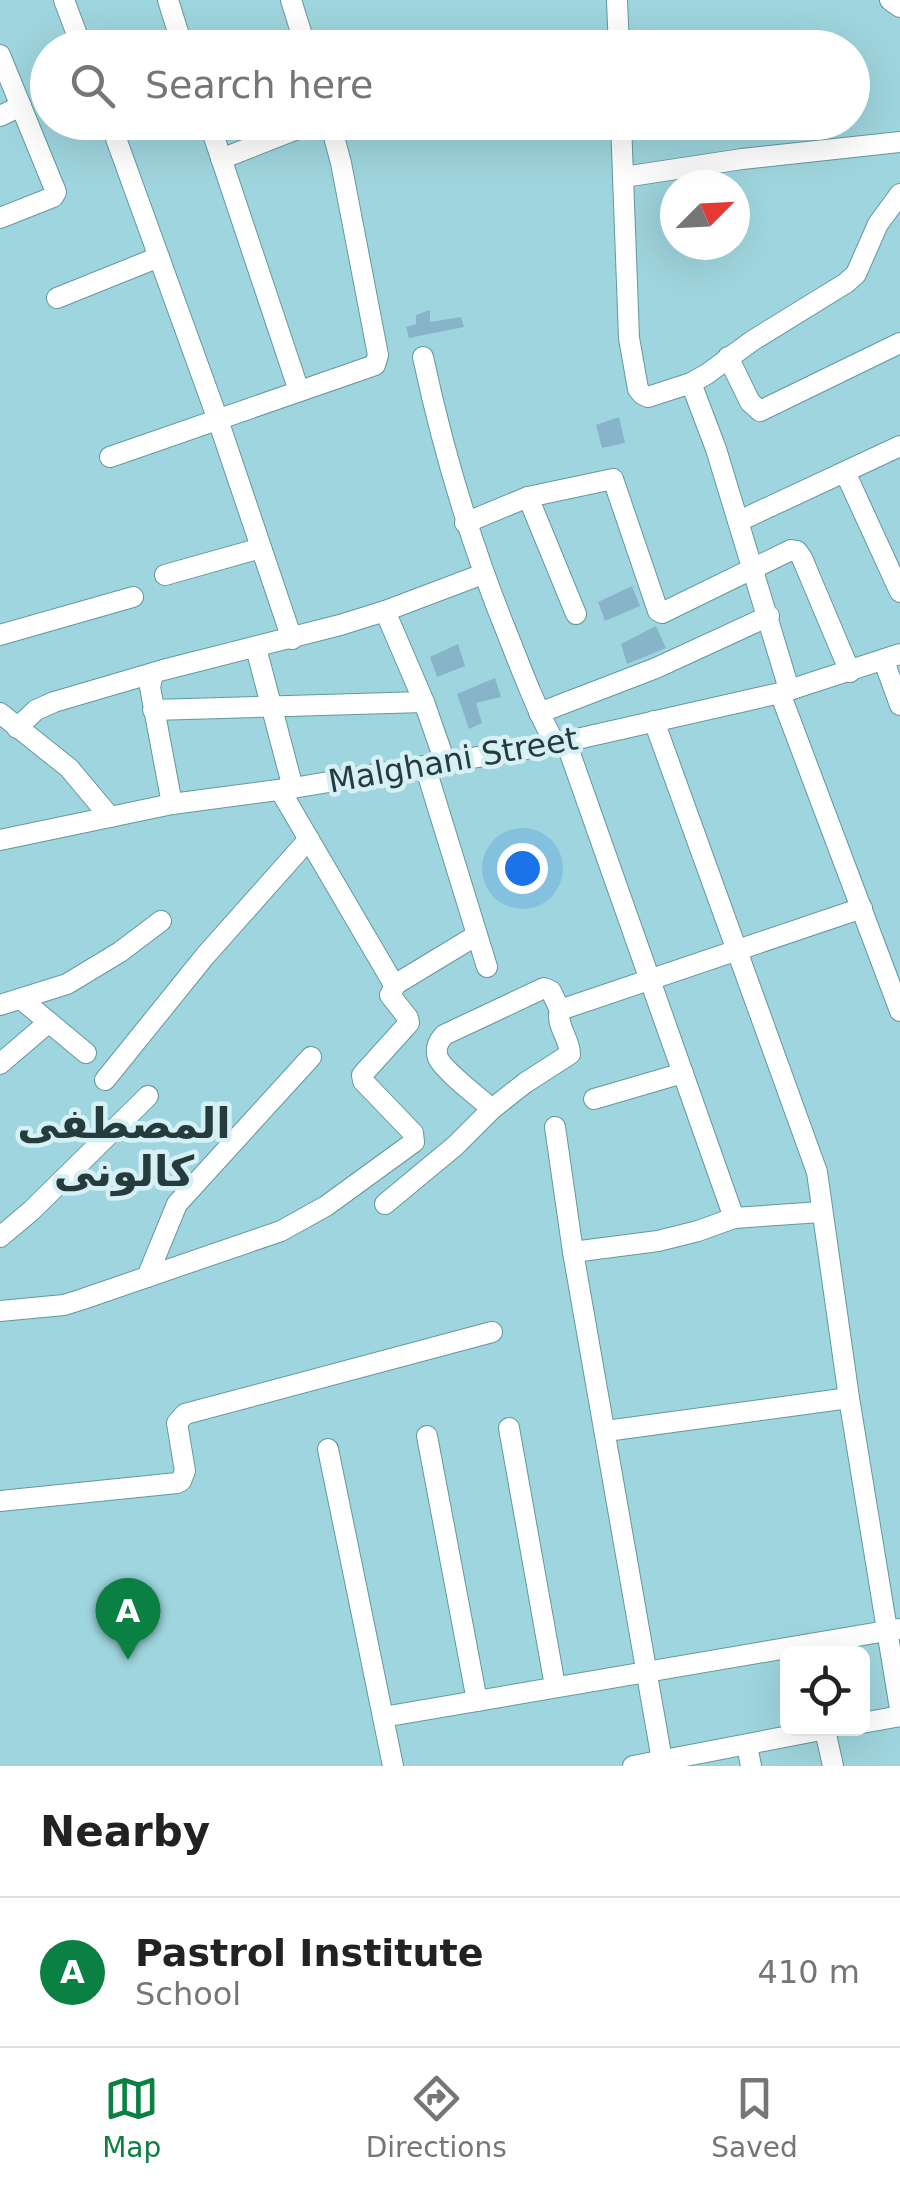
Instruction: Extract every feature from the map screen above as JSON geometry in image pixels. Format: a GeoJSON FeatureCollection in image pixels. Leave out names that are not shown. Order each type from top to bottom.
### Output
{"type":"FeatureCollection","features":[{"type":"Feature","properties":{"kind":"street"},"geometry":{"type":"LineString","coordinates":[[64,0],[75,30]]}},
{"type":"Feature","properties":{"kind":"street"},"geometry":{"type":"LineString","coordinates":[[168,0],[178,30]]}},
{"type":"Feature","properties":{"kind":"street"},"geometry":{"type":"LineString","coordinates":[[291,0],[300,30]]}},
{"type":"Feature","properties":{"kind":"street"},"geometry":{"type":"LineString","coordinates":[[617,0],[618,30]]}},
{"type":"Feature","properties":{"kind":"street"},"geometry":{"type":"LineString","coordinates":[[890,0],[900,7]]}},
{"type":"Feature","properties":{"kind":"street"},"geometry":{"type":"LineString","coordinates":[[0,54],[30,128]]}},
{"type":"Feature","properties":{"kind":"street"},"geometry":{"type":"LineString","coordinates":[[0,116],[21,106]]}},
{"type":"Feature","properties":{"kind":"street"},"geometry":{"type":"LineString","coordinates":[[0,218],[56,192],[35,140]]}},
{"type":"Feature","properties":{"kind":"street"},"geometry":{"type":"LineString","coordinates":[[117,140],[292,638]]}},
{"type":"Feature","properties":{"kind":"street"},"geometry":{"type":"LineString","coordinates":[[214,140],[298,392]]}},
{"type":"Feature","properties":{"kind":"street"},"geometry":{"type":"LineString","coordinates":[[221,159],[269,140]]}},
{"type":"Feature","properties":{"kind":"street"},"geometry":{"type":"LineString","coordinates":[[110,457],[374,365],[378,360],[335,140]]}},
{"type":"Feature","properties":{"kind":"street"},"geometry":{"type":"LineString","coordinates":[[623,140],[629,338],[638,389],[648,396],[691,384],[846,283],[856,274],[878,224],[900,195]]}},
{"type":"Feature","properties":{"kind":"street"},"geometry":{"type":"LineString","coordinates":[[624,177],[742,159],[900,142]]}},
{"type":"Feature","properties":{"kind":"street"},"geometry":{"type":"LineString","coordinates":[[58,298],[159,257]]}},
{"type":"Feature","properties":{"kind":"street"},"geometry":{"type":"LineString","coordinates":[[728,357],[750,402],[760,410],[900,343]]}},
{"type":"Feature","properties":{"kind":"street"},"geometry":{"type":"LineString","coordinates":[[424,357],[440,433],[483,574],[539,713],[560,743],[650,979],[734,1218]]}},
{"type":"Feature","properties":{"kind":"street"},"geometry":{"type":"LineString","coordinates":[[691,384],[754,568],[784,691],[900,1011]]}},
{"type":"Feature","properties":{"kind":"street"},"geometry":{"type":"LineString","coordinates":[[739,521],[900,446]]}},
{"type":"Feature","properties":{"kind":"street"},"geometry":{"type":"LineString","coordinates":[[845,472],[891,550],[900,592]]}},
{"type":"Feature","properties":{"kind":"street"},"geometry":{"type":"LineString","coordinates":[[466,523],[528,498],[613,479],[655,607],[662,613],[791,550],[797,551],[850,672]]}},
{"type":"Feature","properties":{"kind":"street"},"geometry":{"type":"LineString","coordinates":[[528,498],[576,614]]}},
{"type":"Feature","properties":{"kind":"street"},"geometry":{"type":"LineString","coordinates":[[165,575],[261,548]]}},
{"type":"Feature","properties":{"kind":"street"},"geometry":{"type":"LineString","coordinates":[[17,728],[36,710],[54,702],[385,611],[483,574]]}},
{"type":"Feature","properties":{"kind":"street"},"geometry":{"type":"LineString","coordinates":[[0,635],[133,597]]}},
{"type":"Feature","properties":{"kind":"street"},"geometry":{"type":"LineString","coordinates":[[385,611],[424,702],[435,764],[487,968]]}},
{"type":"Feature","properties":{"kind":"street"},"geometry":{"type":"LineString","coordinates":[[539,713],[656,668],[768,616]]}},
{"type":"Feature","properties":{"kind":"street"},"geometry":{"type":"LineString","coordinates":[[256,648],[272,706],[286,789],[309,839],[396,984]]}},
{"type":"Feature","properties":{"kind":"street"},"geometry":{"type":"LineString","coordinates":[[892,658],[900,705]]}},
{"type":"Feature","properties":{"kind":"street","name":"Malghani Street"},"geometry":{"type":"LineString","coordinates":[[0,840],[172,804],[560,743],[784,691],[892,658]]}},
{"type":"Feature","properties":{"kind":"street"},"geometry":{"type":"LineString","coordinates":[[154,674],[150,687],[153,710],[172,804]]}},
{"type":"Feature","properties":{"kind":"street"},"geometry":{"type":"LineString","coordinates":[[153,710],[424,702]]}},
{"type":"Feature","properties":{"kind":"street"},"geometry":{"type":"LineString","coordinates":[[0,713],[68,768],[110,818]]}},
{"type":"Feature","properties":{"kind":"street"},"geometry":{"type":"LineString","coordinates":[[654,722],[817,1172],[849,1398],[894,1629],[900,1712],[870,1720]]}},
{"type":"Feature","properties":{"kind":"street"},"geometry":{"type":"LineString","coordinates":[[105,1080],[205,956],[309,839]]}},
{"type":"Feature","properties":{"kind":"street"},"geometry":{"type":"LineString","coordinates":[[560,1010],[862,908]]}},
{"type":"Feature","properties":{"kind":"street"},"geometry":{"type":"LineString","coordinates":[[0,1005],[67,984],[120,952],[161,920]]}},
{"type":"Feature","properties":{"kind":"street"},"geometry":{"type":"LineString","coordinates":[[0,1311],[64,1305],[281,1230],[326,1206],[414,1142],[413,1133],[361,1078],[408,1023],[390,995],[396,984],[477,935]]}},
{"type":"Feature","properties":{"kind":"street"},"geometry":{"type":"LineString","coordinates":[[385,1204],[492,1110],[570,1054],[558,1017],[560,1010],[551,992],[544,988],[439,1040],[441,1063],[492,1110]]}},
{"type":"Feature","properties":{"kind":"street"},"geometry":{"type":"LineString","coordinates":[[21,999],[86,1053]]}},
{"type":"Feature","properties":{"kind":"street"},"geometry":{"type":"LineString","coordinates":[[0,1064],[49,1022]]}},
{"type":"Feature","properties":{"kind":"street"},"geometry":{"type":"LineString","coordinates":[[147,1277],[177,1204],[311,1057]]}},
{"type":"Feature","properties":{"kind":"street"},"geometry":{"type":"LineString","coordinates":[[594,1100],[684,1073]]}},
{"type":"Feature","properties":{"kind":"street"},"geometry":{"type":"LineString","coordinates":[[0,1237],[148,1096]]}},
{"type":"Feature","properties":{"kind":"street"},"geometry":{"type":"LineString","coordinates":[[554,1127],[663,1763]]}},
{"type":"Feature","properties":{"kind":"street"},"geometry":{"type":"LineString","coordinates":[[574,1252],[658,1241],[734,1218],[822,1212]]}},
{"type":"Feature","properties":{"kind":"street"},"geometry":{"type":"LineString","coordinates":[[0,1501],[177,1483],[186,1472],[177,1429],[180,1417],[186,1414],[492,1332]]}},
{"type":"Feature","properties":{"kind":"street"},"geometry":{"type":"LineString","coordinates":[[606,1430],[849,1398]]}},
{"type":"Feature","properties":{"kind":"street"},"geometry":{"type":"LineString","coordinates":[[509,1428],[555,1686]]}},
{"type":"Feature","properties":{"kind":"street"},"geometry":{"type":"LineString","coordinates":[[427,1436],[477,1701]]}},
{"type":"Feature","properties":{"kind":"street"},"geometry":{"type":"LineString","coordinates":[[328,1449],[393,1766]]}},
{"type":"Feature","properties":{"kind":"street"},"geometry":{"type":"LineString","coordinates":[[383,1717],[894,1629]]}},
{"type":"Feature","properties":{"kind":"street"},"geometry":{"type":"LineString","coordinates":[[633,1766],[749,1755],[807,1736]]}},
{"type":"Feature","properties":{"kind":"street"},"geometry":{"type":"LineString","coordinates":[[829,1736],[832,1766]]}},
{"type":"Feature","properties":{"kind":"building"},"geometry":{"type":"Polygon","coordinates":[[[430,310],[430,322],[461,317],[464,327],[409,338],[406,327],[416,324],[416,315],[430,310]]]}},
{"type":"Feature","properties":{"kind":"building"},"geometry":{"type":"Polygon","coordinates":[[[619,417],[625,443],[602,448],[596,425],[619,417]]]}},
{"type":"Feature","properties":{"kind":"building"},"geometry":{"type":"Polygon","coordinates":[[[632,586],[640,606],[605,621],[598,602],[632,586]]]}},
{"type":"Feature","properties":{"kind":"building"},"geometry":{"type":"Polygon","coordinates":[[[656,626],[666,648],[627,664],[621,644],[656,626]]]}},
{"type":"Feature","properties":{"kind":"building"},"geometry":{"type":"Polygon","coordinates":[[[458,644],[465,666],[437,677],[430,657],[458,644]]]}},
{"type":"Feature","properties":{"kind":"building"},"geometry":{"type":"Polygon","coordinates":[[[495,678],[501,697],[476,703],[482,723],[469,729],[457,694],[495,678]]]}},
{"type":"Feature","properties":{"kind":"place","name":"Pastrol Institute"},"geometry":{"type":"Point","coordinates":[128,1660]}},
{"type":"Feature","properties":{"kind":"district","name":"المصطفی کالونی"},"geometry":{"type":"Point","coordinates":[124,1147]}}]}
